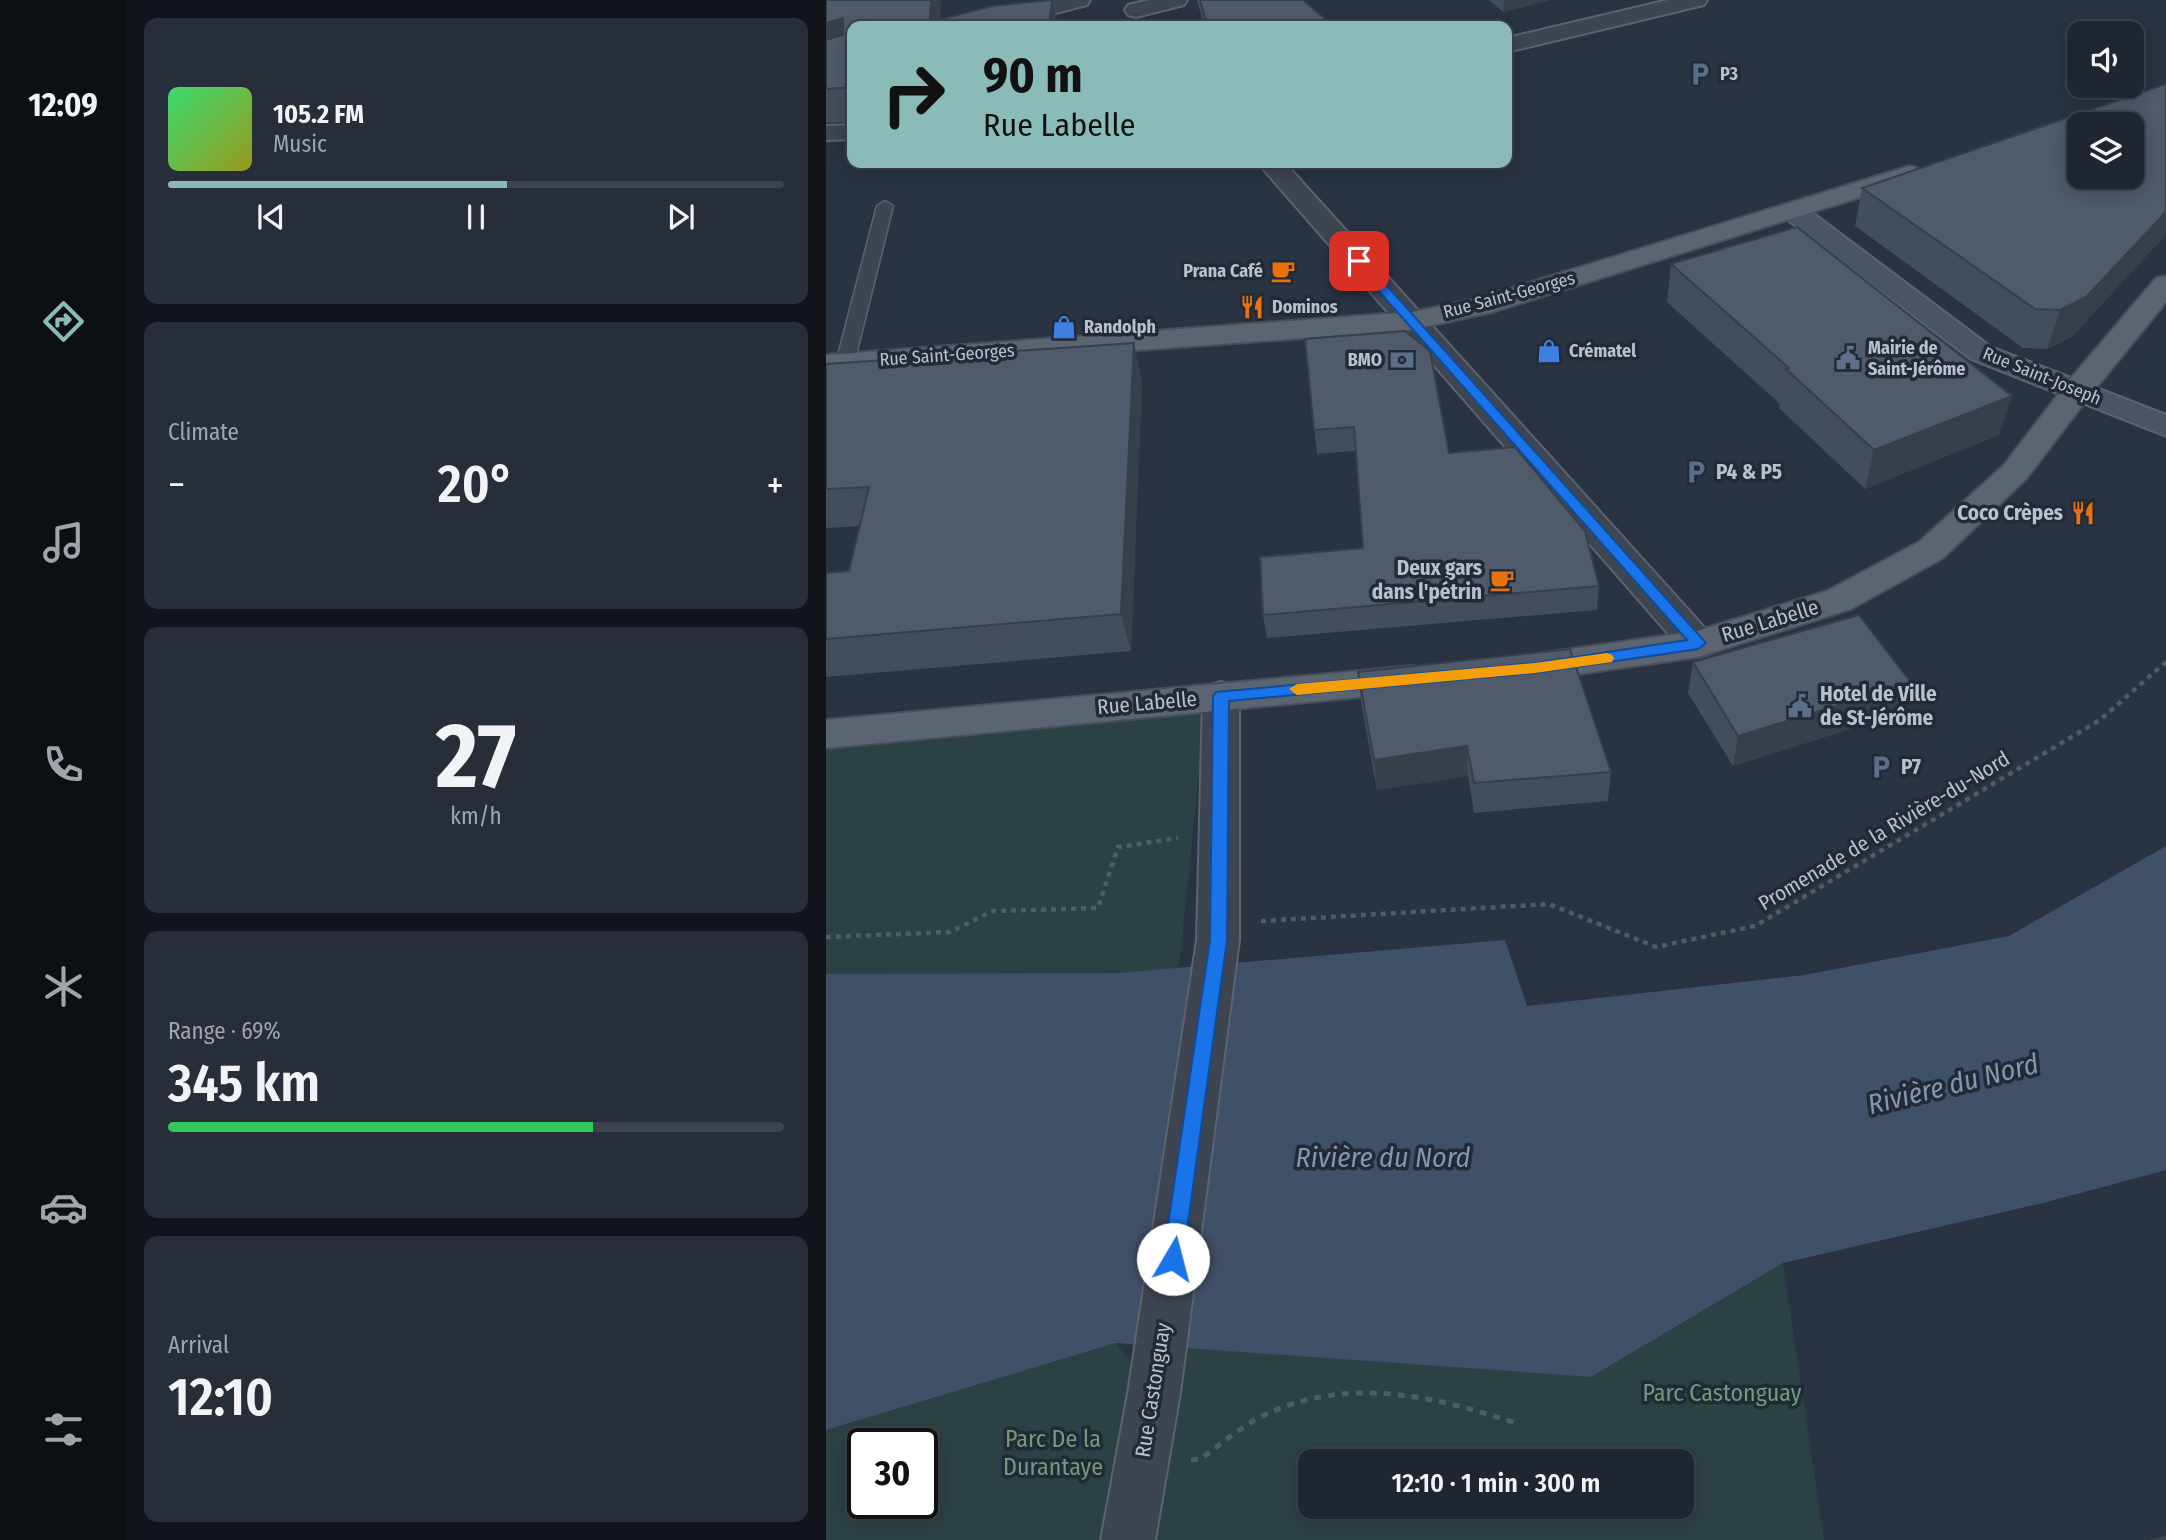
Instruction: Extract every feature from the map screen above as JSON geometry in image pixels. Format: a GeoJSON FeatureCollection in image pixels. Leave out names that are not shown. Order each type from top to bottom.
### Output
{"type":"FeatureCollection","features":[{"type":"Feature","properties":{"kind":"main road","name":"Rue Saint-Georges"},"geometry":{"type":"LineString","coordinates":[[836,364],[1412,321],[1482,306],[1934,166]]}},
{"type":"Feature","properties":{"kind":"main road","name":"Rue Labelle"},"geometry":{"type":"LineString","coordinates":[[1494,672],[1601,659],[1698,643],[1839,600],[1931,550],[2015,472],[2077,391],[2166,284]]}},
{"type":"Feature","properties":{"kind":"main road","name":"Rue Labelle"},"geometry":{"type":"LineString","coordinates":[[826,734],[1439,677]]}},
{"type":"Feature","properties":{"kind":"street"},"geometry":{"type":"LineString","coordinates":[[999,21],[1079,0]]}},
{"type":"Feature","properties":{"kind":"street"},"geometry":{"type":"LineString","coordinates":[[1138,12],[1176,0]]}},
{"type":"Feature","properties":{"kind":"street"},"geometry":{"type":"LineString","coordinates":[[1512,44],[1696,0]]}},
{"type":"Feature","properties":{"kind":"street"},"geometry":{"type":"LineString","coordinates":[[826,133],[847,132]]}},
{"type":"Feature","properties":{"kind":"street"},"geometry":{"type":"LineString","coordinates":[[1275,168],[1698,643]]}},
{"type":"Feature","properties":{"kind":"street","name":"Rue Saint-Joseph"},"geometry":{"type":"LineString","coordinates":[[1793,211],[1981,353],[2166,426]]}},
{"type":"Feature","properties":{"kind":"street","name":"Rue Castonguay"},"geometry":{"type":"LineString","coordinates":[[1128,1540],[1154,1393],[1218,932],[1221,696]]}},
{"type":"Feature","properties":{"kind":"lane"},"geometry":{"type":"LineString","coordinates":[[836,364],[885,206]]}},
{"type":"Feature","properties":{"kind":"path","name":"Promenade de la Rivière-du-Nord"},"geometry":{"type":"LineString","coordinates":[[1218,932],[1549,904],[1656,947],[1755,926],[2100,720],[2166,662]]}},
{"type":"Feature","properties":{"kind":"path"},"geometry":{"type":"LineString","coordinates":[[826,937],[950,932],[993,911],[1098,908],[1118,847],[1219,831]]}},
{"type":"Feature","properties":{"kind":"path"},"geometry":{"type":"LineString","coordinates":[[1142,1464],[1201,1459],[1254,1422],[1306,1399],[1374,1390],[1454,1402],[1519,1424]]}},
{"type":"Feature","properties":{"kind":"green space"},"geometry":{"type":"Polygon","coordinates":[[[1206,707],[1179,969],[1118,973],[826,974],[826,745],[1206,707]]]}},
{"type":"Feature","properties":{"kind":"green space","name":"Parc Castonguay"},"geometry":{"type":"Polygon","coordinates":[[[1783,1263],[1824,1540],[1148,1540],[1183,1347],[1591,1377],[1783,1263]]]}},
{"type":"Feature","properties":{"kind":"green space","name":"Parc De la Durantaye"},"geometry":{"type":"Polygon","coordinates":[[[1116,1343],[1154,1393],[1126,1540],[826,1540],[826,1430],[1116,1343]]]}},
{"type":"Feature","properties":{"kind":"water","name":"Rivière du Nord"},"geometry":{"type":"Polygon","coordinates":[[[2166,846],[2166,1170],[2043,1203],[1783,1263],[1591,1377],[1116,1343],[826,1430],[826,974],[1118,973],[1505,940],[1527,1006],[1804,975],[2009,936],[2166,846]]]}},
{"type":"Feature","properties":{"kind":"building"},"geometry":{"type":"Polygon","coordinates":[[[826,0],[931,0],[930,21],[847,21],[847,87],[826,89],[826,40],[843,35],[843,18],[826,23],[826,0]]]}},
{"type":"Feature","properties":{"kind":"building"},"geometry":{"type":"Polygon","coordinates":[[[1052,0],[1050,21],[934,21],[992,6],[1052,0]]]}},
{"type":"Feature","properties":{"kind":"building"},"geometry":{"type":"Polygon","coordinates":[[[1200,0],[1303,0],[1327,21],[1208,21],[1200,0]]]}},
{"type":"Feature","properties":{"kind":"building"},"geometry":{"type":"Polygon","coordinates":[[[2166,84],[2166,212],[2086,297],[2060,310],[2035,309],[1862,188],[2067,118],[2067,189],[2144,189],[2144,112],[2084,112],[2125,98],[2144,98],[2144,92],[2166,84]]]}},
{"type":"Feature","properties":{"kind":"building"},"geometry":{"type":"Polygon","coordinates":[[[1797,227],[2012,396],[1874,450],[1786,369],[1789,368],[1671,264],[1797,227]]]}},
{"type":"Feature","properties":{"kind":"building"},"geometry":{"type":"Polygon","coordinates":[[[1405,331],[1430,351],[1449,453],[1515,447],[1585,531],[1599,586],[1263,615],[1260,557],[1363,548],[1354,427],[1314,430],[1305,339],[1405,331]]]}},
{"type":"Feature","properties":{"kind":"building"},"geometry":{"type":"Polygon","coordinates":[[[1134,343],[1121,614],[826,639],[826,573],[849,571],[869,487],[826,489],[826,364],[1134,343]]]}},
{"type":"Feature","properties":{"kind":"building"},"geometry":{"type":"Polygon","coordinates":[[[1859,615],[1911,683],[1738,736],[1693,662],[1859,615]]]}},
{"type":"Feature","properties":{"kind":"building"},"geometry":{"type":"Polygon","coordinates":[[[1570,649],[1611,772],[1474,783],[1467,746],[1374,760],[1358,672],[1570,649]]]}},
{"type":"Feature","properties":{"kind":"slow traffic"},"geometry":{"type":"LineString","coordinates":[[1297,689],[1535,668],[1607,658]]}},
{"type":"Feature","properties":{"kind":"place","name":"P3"},"geometry":{"type":"Point","coordinates":[1700,74]}},
{"type":"Feature","properties":{"kind":"place","name":"Prana Café"},"geometry":{"type":"Point","coordinates":[1283,271]}},
{"type":"Feature","properties":{"kind":"place","name":"Dominos"},"geometry":{"type":"Point","coordinates":[1252,307]}},
{"type":"Feature","properties":{"kind":"place","name":"Randolph"},"geometry":{"type":"Point","coordinates":[1064,327]}},
{"type":"Feature","properties":{"kind":"place","name":"Crématel"},"geometry":{"type":"Point","coordinates":[1549,351]}},
{"type":"Feature","properties":{"kind":"place","name":"Mairie de Saint-Jérôme"},"geometry":{"type":"Point","coordinates":[1848,358]}},
{"type":"Feature","properties":{"kind":"place","name":"BMO"},"geometry":{"type":"Point","coordinates":[1402,360]}},
{"type":"Feature","properties":{"kind":"place","name":"P4 & P5"},"geometry":{"type":"Point","coordinates":[1696,472]}},
{"type":"Feature","properties":{"kind":"place","name":"Coco Crèpes"},"geometry":{"type":"Point","coordinates":[2083,513]}},
{"type":"Feature","properties":{"kind":"place","name":"Deux gars dans l'pétrin"},"geometry":{"type":"Point","coordinates":[1502,580]}},
{"type":"Feature","properties":{"kind":"place","name":"Hotel de Ville de St-Jérôme"},"geometry":{"type":"Point","coordinates":[1800,706]}},
{"type":"Feature","properties":{"kind":"place","name":"P7"},"geometry":{"type":"Point","coordinates":[1881,767]}},
{"type":"Feature","properties":{"kind":"route"},"geometry":{"type":"LineString","coordinates":[[1173,1259],[1218,940],[1221,696],[1535,668],[1698,643],[1359,261]]}}]}
